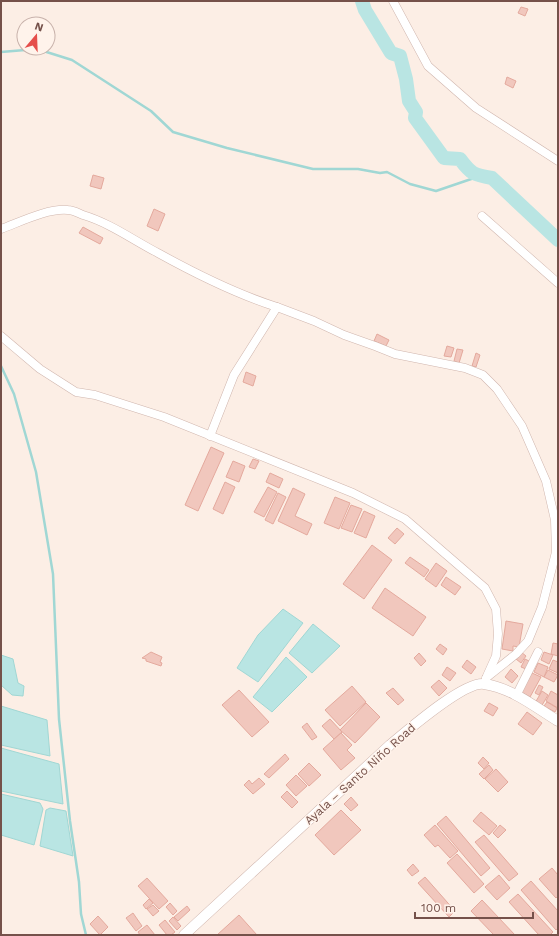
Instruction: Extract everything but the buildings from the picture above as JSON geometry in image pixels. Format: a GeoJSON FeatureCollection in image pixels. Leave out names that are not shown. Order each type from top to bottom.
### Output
{"type":"FeatureCollection","features":[{"type":"Feature","properties":{"kind":"street"},"geometry":{"type":"LineString","coordinates":[[393,1],[428,66],[476,108],[558,161]]}},
{"type":"Feature","properties":{"kind":"street"},"geometry":{"type":"LineString","coordinates":[[1,229],[48,212],[68,210],[90,217],[115,228],[157,253],[199,274],[263,302],[314,321],[344,335],[395,354],[465,368],[483,375],[497,389],[522,426],[546,481],[555,520],[556,552],[542,607],[528,641],[516,654],[485,681]]}},
{"type":"Feature","properties":{"kind":"street"},"geometry":{"type":"LineString","coordinates":[[482,216],[558,283]]}},
{"type":"Feature","properties":{"kind":"street"},"geometry":{"type":"LineString","coordinates":[[210,436],[234,375],[277,307]]}},
{"type":"Feature","properties":{"kind":"street"},"geometry":{"type":"LineString","coordinates":[[1,336],[40,369],[76,392],[95,395],[164,417],[352,493],[399,516],[415,526],[485,588],[496,609],[498,634],[496,656],[485,681]]}},
{"type":"Feature","properties":{"kind":"street"},"geometry":{"type":"LineString","coordinates":[[516,696],[538,652]]}},
{"type":"Feature","properties":{"kind":"street"},"geometry":{"type":"LineString","coordinates":[[485,681],[506,690],[558,721]]}},
{"type":"Feature","properties":{"kind":"street","name":"Ayala – Santo Niño Road"},"geometry":{"type":"LineString","coordinates":[[184,935],[390,745],[425,716],[460,692],[485,681]]}},
{"type":"Feature","properties":{"kind":"water"},"geometry":{"type":"Polygon","coordinates":[[[283,609],[303,623],[258,682],[237,668],[258,635],[283,609]]]}},
{"type":"Feature","properties":{"kind":"water"},"geometry":{"type":"Polygon","coordinates":[[[313,624],[340,646],[312,673],[289,653],[313,624]]]}},
{"type":"Feature","properties":{"kind":"water"},"geometry":{"type":"Polygon","coordinates":[[[1,655],[13,659],[18,683],[24,686],[23,696],[12,695],[1,685],[1,655]]]}},
{"type":"Feature","properties":{"kind":"water"},"geometry":{"type":"Polygon","coordinates":[[[286,657],[307,677],[272,712],[253,697],[286,657]]]}},
{"type":"Feature","properties":{"kind":"water"},"geometry":{"type":"Polygon","coordinates":[[[1,706],[47,720],[50,756],[1,745],[1,706]]]}},
{"type":"Feature","properties":{"kind":"water"},"geometry":{"type":"Polygon","coordinates":[[[1,748],[59,764],[63,804],[1,791],[1,748]]]}},
{"type":"Feature","properties":{"kind":"water"},"geometry":{"type":"Polygon","coordinates":[[[1,794],[40,803],[43,809],[34,845],[1,835],[1,794]]]}},
{"type":"Feature","properties":{"kind":"water"},"geometry":{"type":"Polygon","coordinates":[[[50,808],[66,811],[73,856],[40,846],[46,810],[50,808]]]}},
{"type":"Feature","properties":{"kind":"waterway"},"geometry":{"type":"LineString","coordinates":[[362,1],[365,10],[391,53],[400,56],[406,79],[409,101],[416,112],[415,118],[444,158],[460,159],[473,173],[492,178],[558,240]]}},
{"type":"Feature","properties":{"kind":"waterway"},"geometry":{"type":"LineString","coordinates":[[1,52],[37,49],[72,60],[151,111],[173,132],[227,148],[313,169],[358,169],[380,173],[387,172],[410,184],[436,191],[480,176]]}},
{"type":"Feature","properties":{"kind":"waterway"},"geometry":{"type":"LineString","coordinates":[[1,366],[14,394],[36,472],[53,574],[59,719],[70,821],[79,882],[81,914],[86,935]]}}]}
